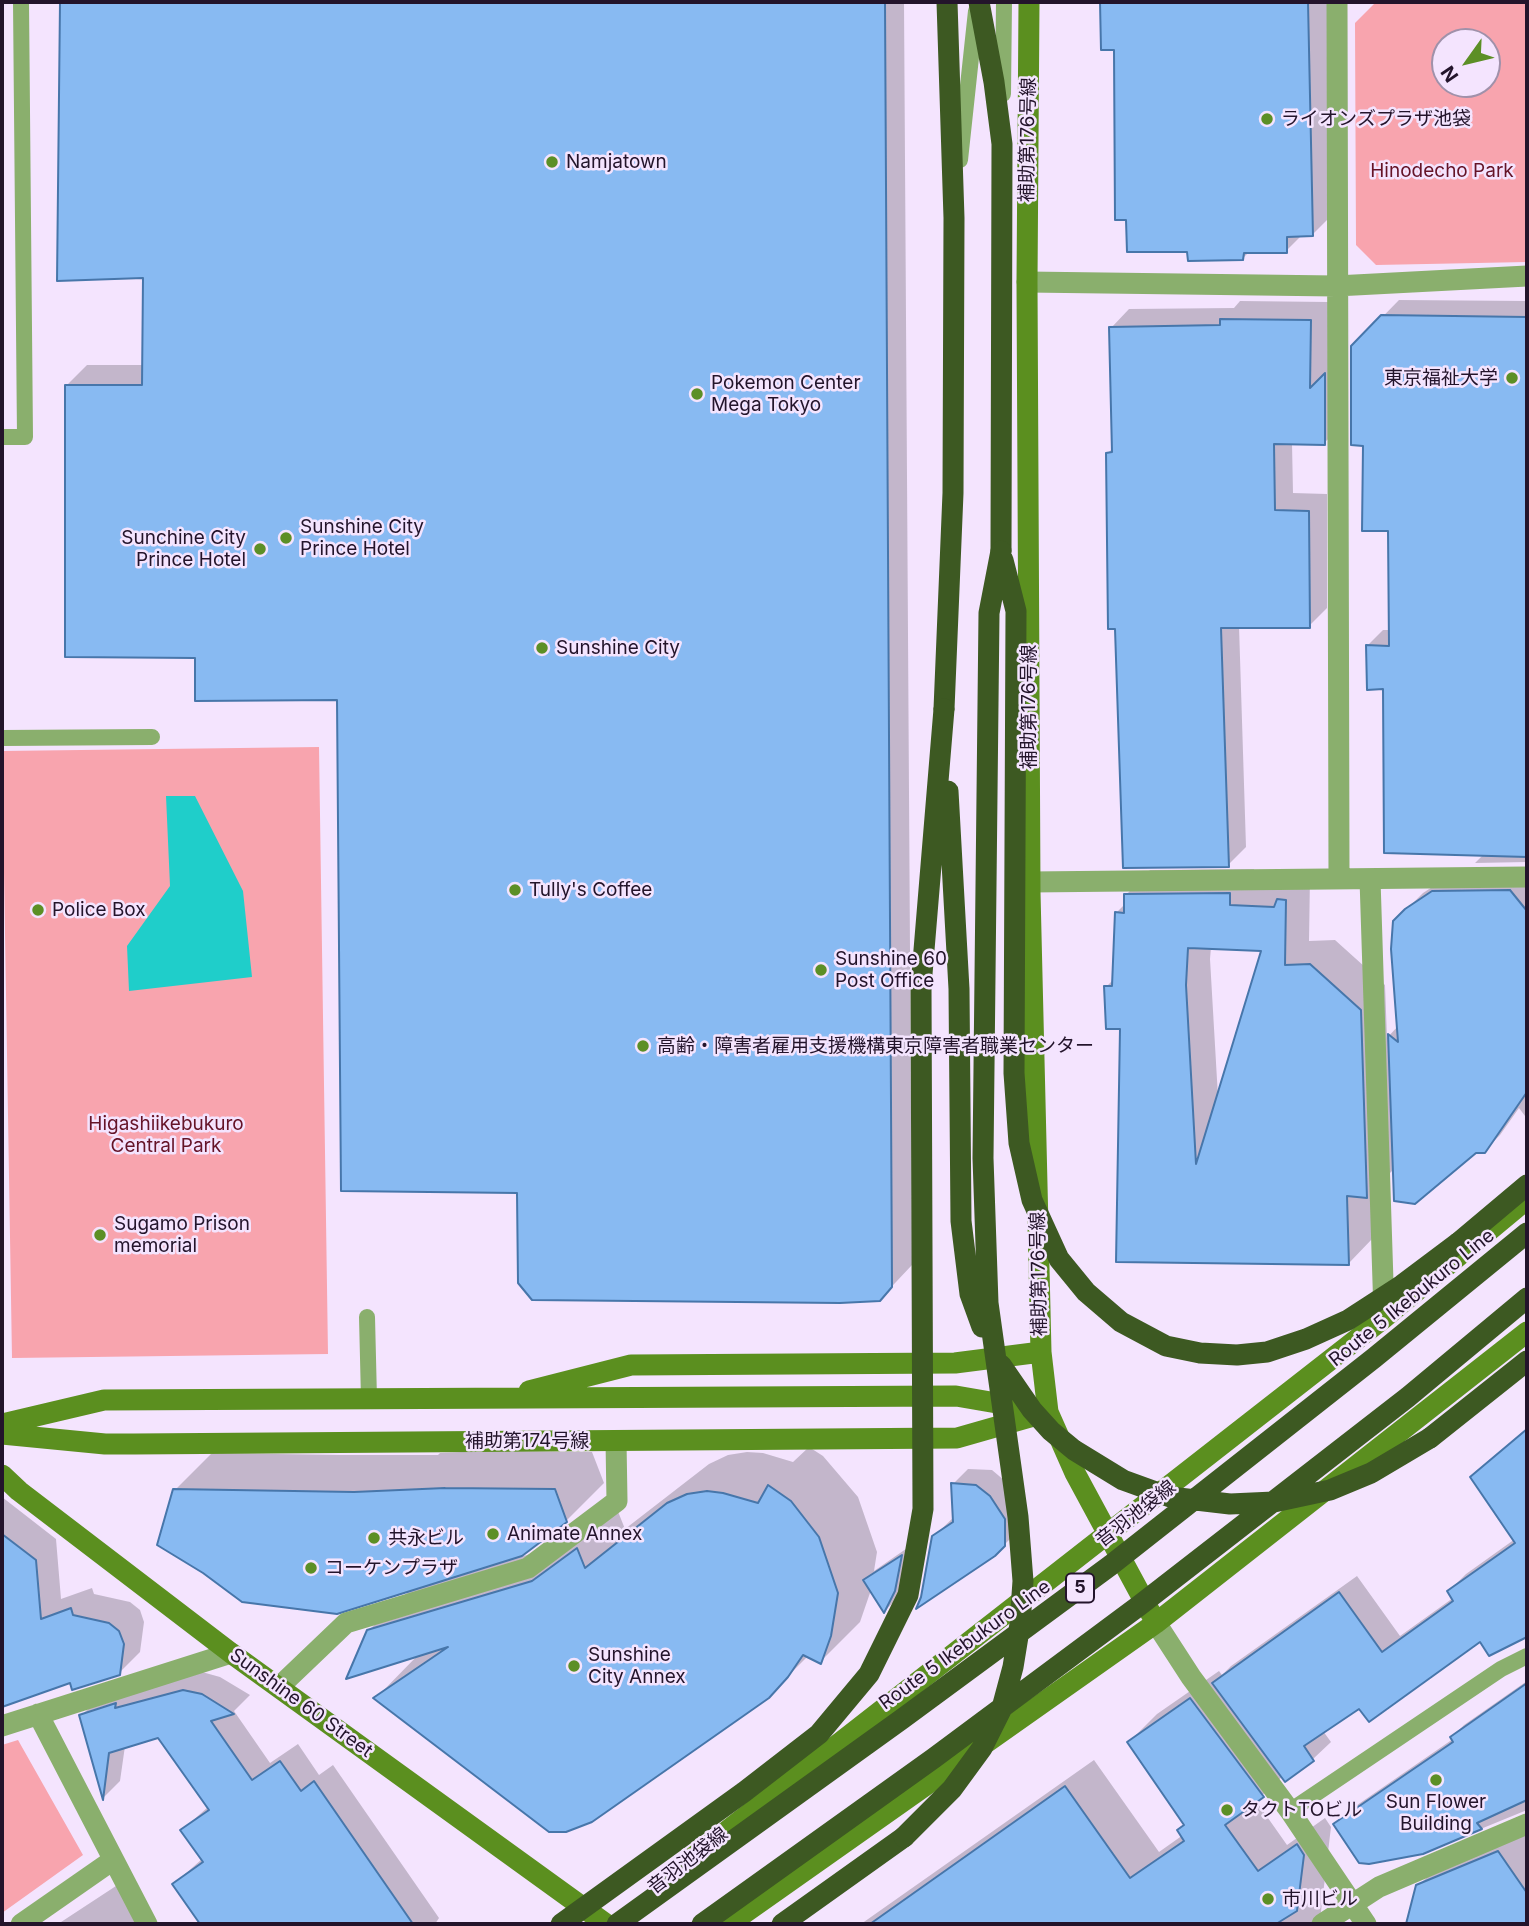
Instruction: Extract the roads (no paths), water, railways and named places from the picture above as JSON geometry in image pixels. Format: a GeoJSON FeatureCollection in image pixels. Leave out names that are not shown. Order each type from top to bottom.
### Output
{"type":"FeatureCollection","features":[{"type":"Feature","properties":{"kind":"highway"},"geometry":{"type":"LineString","coordinates":[[561,1924],[744,1792],[819,1734],[869,1674],[908,1595],[923,1509],[921,986],[944,709],[953,493],[954,218],[947,2]]}},
{"type":"Feature","properties":{"kind":"highway"},"geometry":{"type":"LineString","coordinates":[[782,1924],[904,1837],[952,1789],[982,1748],[1002,1708],[1013,1667],[1023,1581],[1018,1517],[988,1303],[983,1158],[989,613],[1001,551],[1002,144],[994,82],[978,2]]}},
{"type":"Feature","properties":{"kind":"highway"},"geometry":{"type":"LineString","coordinates":[[1001,551],[1016,611],[1014,1073],[1019,1143],[1032,1200],[1059,1259],[1086,1292],[1121,1322],[1166,1346],[1200,1353],[1237,1355],[1266,1352],[1306,1339],[1359,1313],[1458,1243],[1527,1185]]}},
{"type":"Feature","properties":{"kind":"highway"},"geometry":{"type":"LineString","coordinates":[[944,709],[958,989],[961,1221],[970,1294],[987,1340],[1005,1374],[1032,1410],[1051,1431],[1074,1450],[1123,1480],[1170,1497],[1230,1504],[1274,1502],[1329,1490],[1371,1473],[1430,1438],[1527,1361]]}},
{"type":"Feature","properties":{"kind":"highway","name":"Route 5 Ikebukuro Line"},"geometry":{"type":"LineString","coordinates":[[617,1924],[1111,1565],[1374,1358],[1527,1233]]}},
{"type":"Feature","properties":{"kind":"highway"},"geometry":{"type":"LineString","coordinates":[[702,1924],[934,1758],[1140,1605],[1408,1397],[1527,1298]]}},
{"type":"Feature","properties":{"kind":"street","name":"補助第176号線"},"geometry":{"type":"LineString","coordinates":[[1029,2],[1027,282],[1030,882],[1041,1352],[1048,1412]]}},
{"type":"Feature","properties":{"kind":"street"},"geometry":{"type":"LineString","coordinates":[[1336,2],[1339,879]]}},
{"type":"Feature","properties":{"kind":"street"},"geometry":{"type":"LineString","coordinates":[[1027,282],[1336,286],[1527,276]]}},
{"type":"Feature","properties":{"kind":"street"},"geometry":{"type":"LineString","coordinates":[[1030,882],[1527,877]]}},
{"type":"Feature","properties":{"kind":"street"},"geometry":{"type":"LineString","coordinates":[[1370,879],[1384,1318]]}},
{"type":"Feature","properties":{"kind":"street","name":"音羽池袋線"},"geometry":{"type":"LineString","coordinates":[[606,1924],[1384,1318],[1527,1199]]}},
{"type":"Feature","properties":{"kind":"street"},"geometry":{"type":"LineString","coordinates":[[729,1924],[1156,1623],[1527,1332]]}},
{"type":"Feature","properties":{"kind":"street"},"geometry":{"type":"LineString","coordinates":[[496,1399],[631,1365],[955,1363],[1041,1352]]}},
{"type":"Feature","properties":{"kind":"street"},"geometry":{"type":"LineString","coordinates":[[2,1424],[104,1401],[956,1396],[1048,1412],[1107,1536],[1156,1623],[1191,1677],[1290,1811],[1366,1924]]}},
{"type":"Feature","properties":{"kind":"street","name":"補助第174号線"},"geometry":{"type":"LineString","coordinates":[[2,1434],[114,1444],[957,1438],[1048,1412]]}},
{"type":"Feature","properties":{"kind":"street"},"geometry":{"type":"LineString","coordinates":[[279,1687],[346,1623],[527,1568],[617,1501],[616,1441]]}},
{"type":"Feature","properties":{"kind":"street","name":"Sunshine 60 Street"},"geometry":{"type":"LineString","coordinates":[[2,1475],[19,1491],[231,1653],[606,1924]]}},
{"type":"Feature","properties":{"kind":"street"},"geometry":{"type":"LineString","coordinates":[[2,1726],[231,1653]]}},
{"type":"Feature","properties":{"kind":"street"},"geometry":{"type":"LineString","coordinates":[[38,1714],[147,1924]]}},
{"type":"Feature","properties":{"kind":"street"},"geometry":{"type":"LineString","coordinates":[[1322,1924],[1379,1887],[1527,1824]]}},
{"type":"Feature","properties":{"kind":"street"},"geometry":{"type":"LineString","coordinates":[[21,1924],[113,1860]]}},
{"type":"Feature","properties":{"kind":"lane"},"geometry":{"type":"LineString","coordinates":[[2,437],[25,437],[21,2]]}},
{"type":"Feature","properties":{"kind":"lane"},"geometry":{"type":"LineString","coordinates":[[954,218],[978,2]]}},
{"type":"Feature","properties":{"kind":"lane"},"geometry":{"type":"LineString","coordinates":[[1002,144],[1004,2]]}},
{"type":"Feature","properties":{"kind":"lane"},"geometry":{"type":"LineString","coordinates":[[2,738],[152,737]]}},
{"type":"Feature","properties":{"kind":"lane"},"geometry":{"type":"LineString","coordinates":[[920,1102],[920,1191]]}},
{"type":"Feature","properties":{"kind":"lane"},"geometry":{"type":"LineString","coordinates":[[367,1317],[369,1399]]}},
{"type":"Feature","properties":{"kind":"lane"},"geometry":{"type":"LineString","coordinates":[[1290,1811],[1502,1668],[1527,1656]]}},
{"type":"Feature","properties":{"kind":"place","name":"ライオンズプラザ池袋"},"geometry":{"type":"Point","coordinates":[1267,119]}},
{"type":"Feature","properties":{"kind":"place","name":"Namjatown"},"geometry":{"type":"Point","coordinates":[552,162]}},
{"type":"Feature","properties":{"kind":"place","name":"東京福祉大学"},"geometry":{"type":"Point","coordinates":[1512,378]}},
{"type":"Feature","properties":{"kind":"place","name":"Pokemon Center Mega Tokyo"},"geometry":{"type":"Point","coordinates":[697,394]}},
{"type":"Feature","properties":{"kind":"place","name":"Sunshine City Prince Hotel"},"geometry":{"type":"Point","coordinates":[286,538]}},
{"type":"Feature","properties":{"kind":"place","name":"Sunchine City Prince Hotel"},"geometry":{"type":"Point","coordinates":[260,549]}},
{"type":"Feature","properties":{"kind":"place","name":"Sunshine City"},"geometry":{"type":"Point","coordinates":[542,648]}},
{"type":"Feature","properties":{"kind":"place","name":"Tully's Coffee"},"geometry":{"type":"Point","coordinates":[515,890]}},
{"type":"Feature","properties":{"kind":"place","name":"Police Box"},"geometry":{"type":"Point","coordinates":[38,910]}},
{"type":"Feature","properties":{"kind":"place","name":"Sunshine 60 Post Office"},"geometry":{"type":"Point","coordinates":[821,970]}},
{"type":"Feature","properties":{"kind":"place","name":"高齢・障害者雇用支援機構東京障害者職業センター"},"geometry":{"type":"Point","coordinates":[643,1046]}},
{"type":"Feature","properties":{"kind":"place","name":"Sugamo Prison memorial"},"geometry":{"type":"Point","coordinates":[100,1235]}},
{"type":"Feature","properties":{"kind":"place","name":"Animate Annex"},"geometry":{"type":"Point","coordinates":[493,1534]}},
{"type":"Feature","properties":{"kind":"place","name":"共永ビル"},"geometry":{"type":"Point","coordinates":[374,1538]}},
{"type":"Feature","properties":{"kind":"place","name":"コーケンプラザ"},"geometry":{"type":"Point","coordinates":[311,1568]}},
{"type":"Feature","properties":{"kind":"place","name":"Sunshine City Annex"},"geometry":{"type":"Point","coordinates":[574,1666]}},
{"type":"Feature","properties":{"kind":"place","name":"Sun Flower Building"},"geometry":{"type":"Point","coordinates":[1436,1780]}},
{"type":"Feature","properties":{"kind":"place","name":"タクトTOビル"},"geometry":{"type":"Point","coordinates":[1227,1810]}},
{"type":"Feature","properties":{"kind":"place","name":"市川ビル"},"geometry":{"type":"Point","coordinates":[1268,1899]}},
{"type":"Feature","properties":{"kind":"park label","name":"Hinodecho Park"},"geometry":{"type":"Point","coordinates":[1442,171]}},
{"type":"Feature","properties":{"kind":"park label","name":"Higashiikebukuro Central Park"},"geometry":{"type":"Point","coordinates":[166,1135]}}]}
